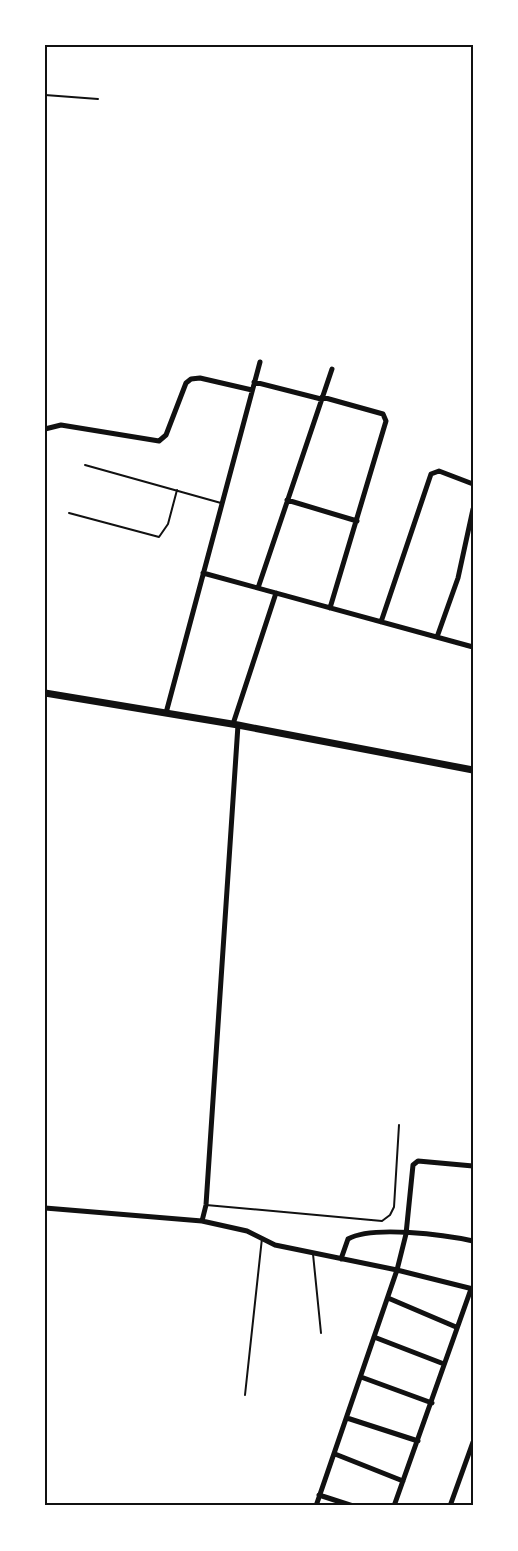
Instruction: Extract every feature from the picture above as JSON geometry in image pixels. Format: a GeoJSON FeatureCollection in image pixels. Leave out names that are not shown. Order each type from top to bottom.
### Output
{"type":"FeatureCollection","features":[{"type":"Feature","properties":{"kind":"street"},"geometry":{"type":"LineString","coordinates":[[166,713],[260,362]]}},
{"type":"Feature","properties":{"kind":"street"},"geometry":{"type":"LineString","coordinates":[[258,588],[332,369]]}},
{"type":"Feature","properties":{"kind":"street"},"geometry":{"type":"LineString","coordinates":[[45,429],[61,426],[159,441],[166,435],[186,383],[191,379],[200,378],[252,390]]}},
{"type":"Feature","properties":{"kind":"street"},"geometry":{"type":"LineString","coordinates":[[254,382],[383,414],[386,421],[330,608]]}},
{"type":"Feature","properties":{"kind":"street"},"geometry":{"type":"LineString","coordinates":[[381,622],[431,474],[439,471],[473,484]]}},
{"type":"Feature","properties":{"kind":"street"},"geometry":{"type":"LineString","coordinates":[[287,500],[357,521]]}},
{"type":"Feature","properties":{"kind":"street"},"geometry":{"type":"LineString","coordinates":[[438,637],[458,578],[473,509]]}},
{"type":"Feature","properties":{"kind":"street"},"geometry":{"type":"LineString","coordinates":[[204,573],[473,647]]}},
{"type":"Feature","properties":{"kind":"street"},"geometry":{"type":"LineString","coordinates":[[202,1221],[206,1205],[236,724],[276,593]]}},
{"type":"Feature","properties":{"kind":"street"},"geometry":{"type":"LineString","coordinates":[[45,693],[236,724],[473,770]]}},
{"type":"Feature","properties":{"kind":"street"},"geometry":{"type":"LineString","coordinates":[[316,1506],[397,1270],[406,1234],[414,1163],[427,1161],[473,1166]]}},
{"type":"Feature","properties":{"kind":"street"},"geometry":{"type":"LineString","coordinates":[[45,1208],[202,1221],[247,1231],[275,1245],[397,1270],[472,1289],[456,1327],[432,1403],[394,1506]]}},
{"type":"Feature","properties":{"kind":"street"},"geometry":{"type":"LineString","coordinates":[[341,1259],[348,1239],[356,1235],[406,1234],[473,1241]]}},
{"type":"Feature","properties":{"kind":"street"},"geometry":{"type":"LineString","coordinates":[[388,1298],[456,1327]]}},
{"type":"Feature","properties":{"kind":"street"},"geometry":{"type":"LineString","coordinates":[[374,1337],[444,1364]]}},
{"type":"Feature","properties":{"kind":"street"},"geometry":{"type":"LineString","coordinates":[[361,1377],[432,1403]]}},
{"type":"Feature","properties":{"kind":"street"},"geometry":{"type":"LineString","coordinates":[[347,1418],[418,1441]]}},
{"type":"Feature","properties":{"kind":"street"},"geometry":{"type":"LineString","coordinates":[[450,1506],[473,1442]]}},
{"type":"Feature","properties":{"kind":"street"},"geometry":{"type":"LineString","coordinates":[[335,1454],[403,1481]]}},
{"type":"Feature","properties":{"kind":"street"},"geometry":{"type":"LineString","coordinates":[[319,1495],[353,1506]]}},
{"type":"Feature","properties":{"kind":"lane"},"geometry":{"type":"LineString","coordinates":[[45,96],[98,99]]}},
{"type":"Feature","properties":{"kind":"lane"},"geometry":{"type":"LineString","coordinates":[[85,465],[222,503]]}},
{"type":"Feature","properties":{"kind":"lane"},"geometry":{"type":"LineString","coordinates":[[69,513],[159,537],[168,524],[177,490]]}},
{"type":"Feature","properties":{"kind":"lane"},"geometry":{"type":"LineString","coordinates":[[206,1205],[382,1221],[390,1215],[394,1207],[399,1125]]}},
{"type":"Feature","properties":{"kind":"lane"},"geometry":{"type":"LineString","coordinates":[[245,1395],[262,1238]]}},
{"type":"Feature","properties":{"kind":"lane"},"geometry":{"type":"LineString","coordinates":[[313,1254],[321,1333]]}}]}
